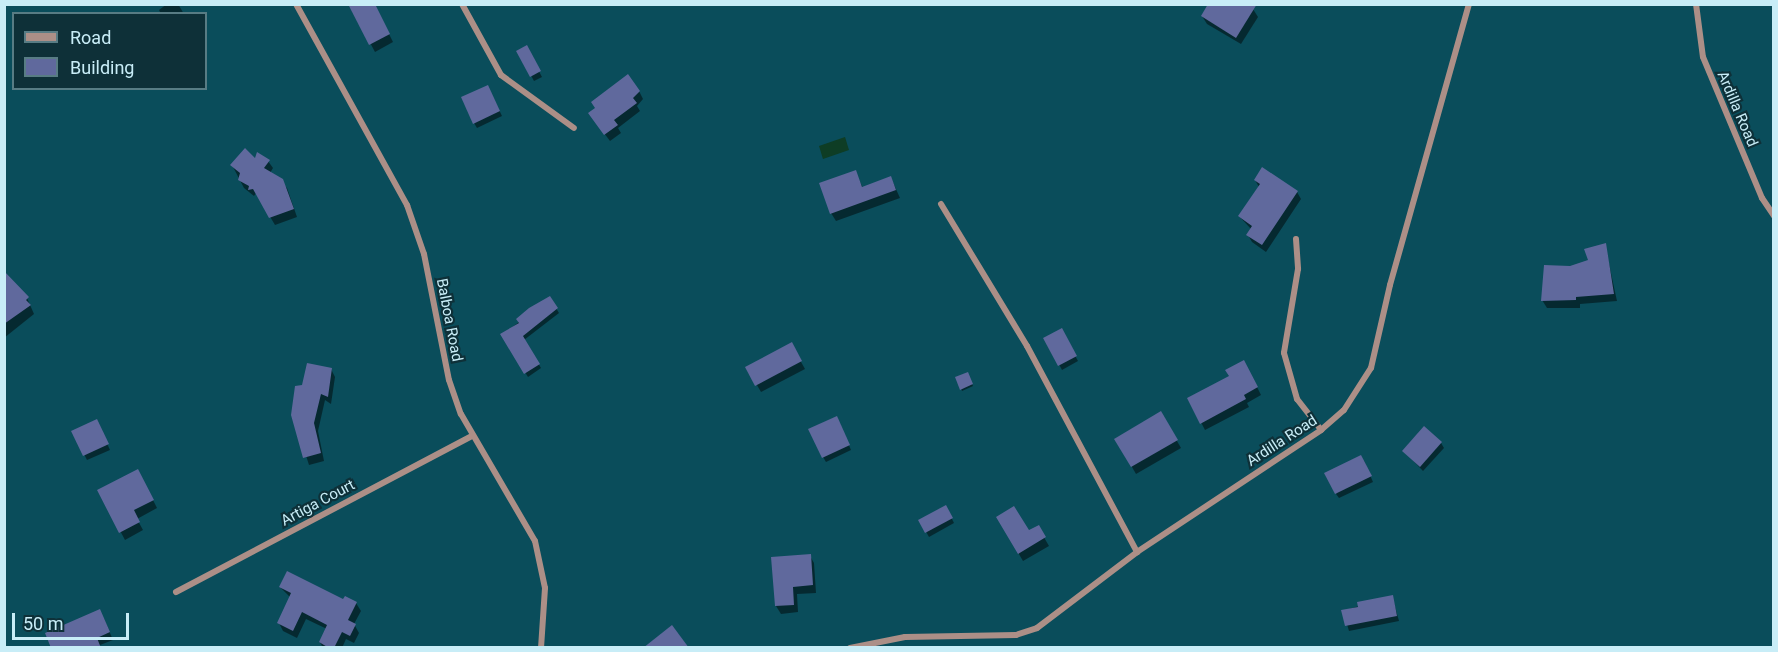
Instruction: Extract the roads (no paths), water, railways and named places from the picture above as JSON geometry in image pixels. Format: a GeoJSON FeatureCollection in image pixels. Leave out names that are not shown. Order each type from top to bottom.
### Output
{"type":"FeatureCollection","features":[{"type":"Feature","properties":{"kind":"street","name":"Balboa Road"},"geometry":{"type":"LineString","coordinates":[[296,4],[407,206],[424,254],[449,380],[472,436],[515,502],[535,541],[545,588],[541,648]]}},
{"type":"Feature","properties":{"kind":"street"},"geometry":{"type":"LineString","coordinates":[[462,4],[501,75],[574,128]]}},
{"type":"Feature","properties":{"kind":"street","name":"Ardilla Road"},"geometry":{"type":"LineString","coordinates":[[850,648],[905,637],[1016,635],[1036,628],[1137,552],[1321,430],[1344,410],[1371,368],[1390,285],[1469,4]]}},
{"type":"Feature","properties":{"kind":"street","name":"Ardilla Road"},"geometry":{"type":"LineString","coordinates":[[1696,4],[1703,57],[1761,198],[1773,216]]}},
{"type":"Feature","properties":{"kind":"street"},"geometry":{"type":"LineString","coordinates":[[941,204],[1027,346],[1137,552]]}},
{"type":"Feature","properties":{"kind":"street"},"geometry":{"type":"LineString","coordinates":[[1296,239],[1298,268],[1284,353],[1296,399],[1321,430]]}},
{"type":"Feature","properties":{"kind":"street","name":"Artiga Court"},"geometry":{"type":"LineString","coordinates":[[176,592],[472,436]]}}]}
